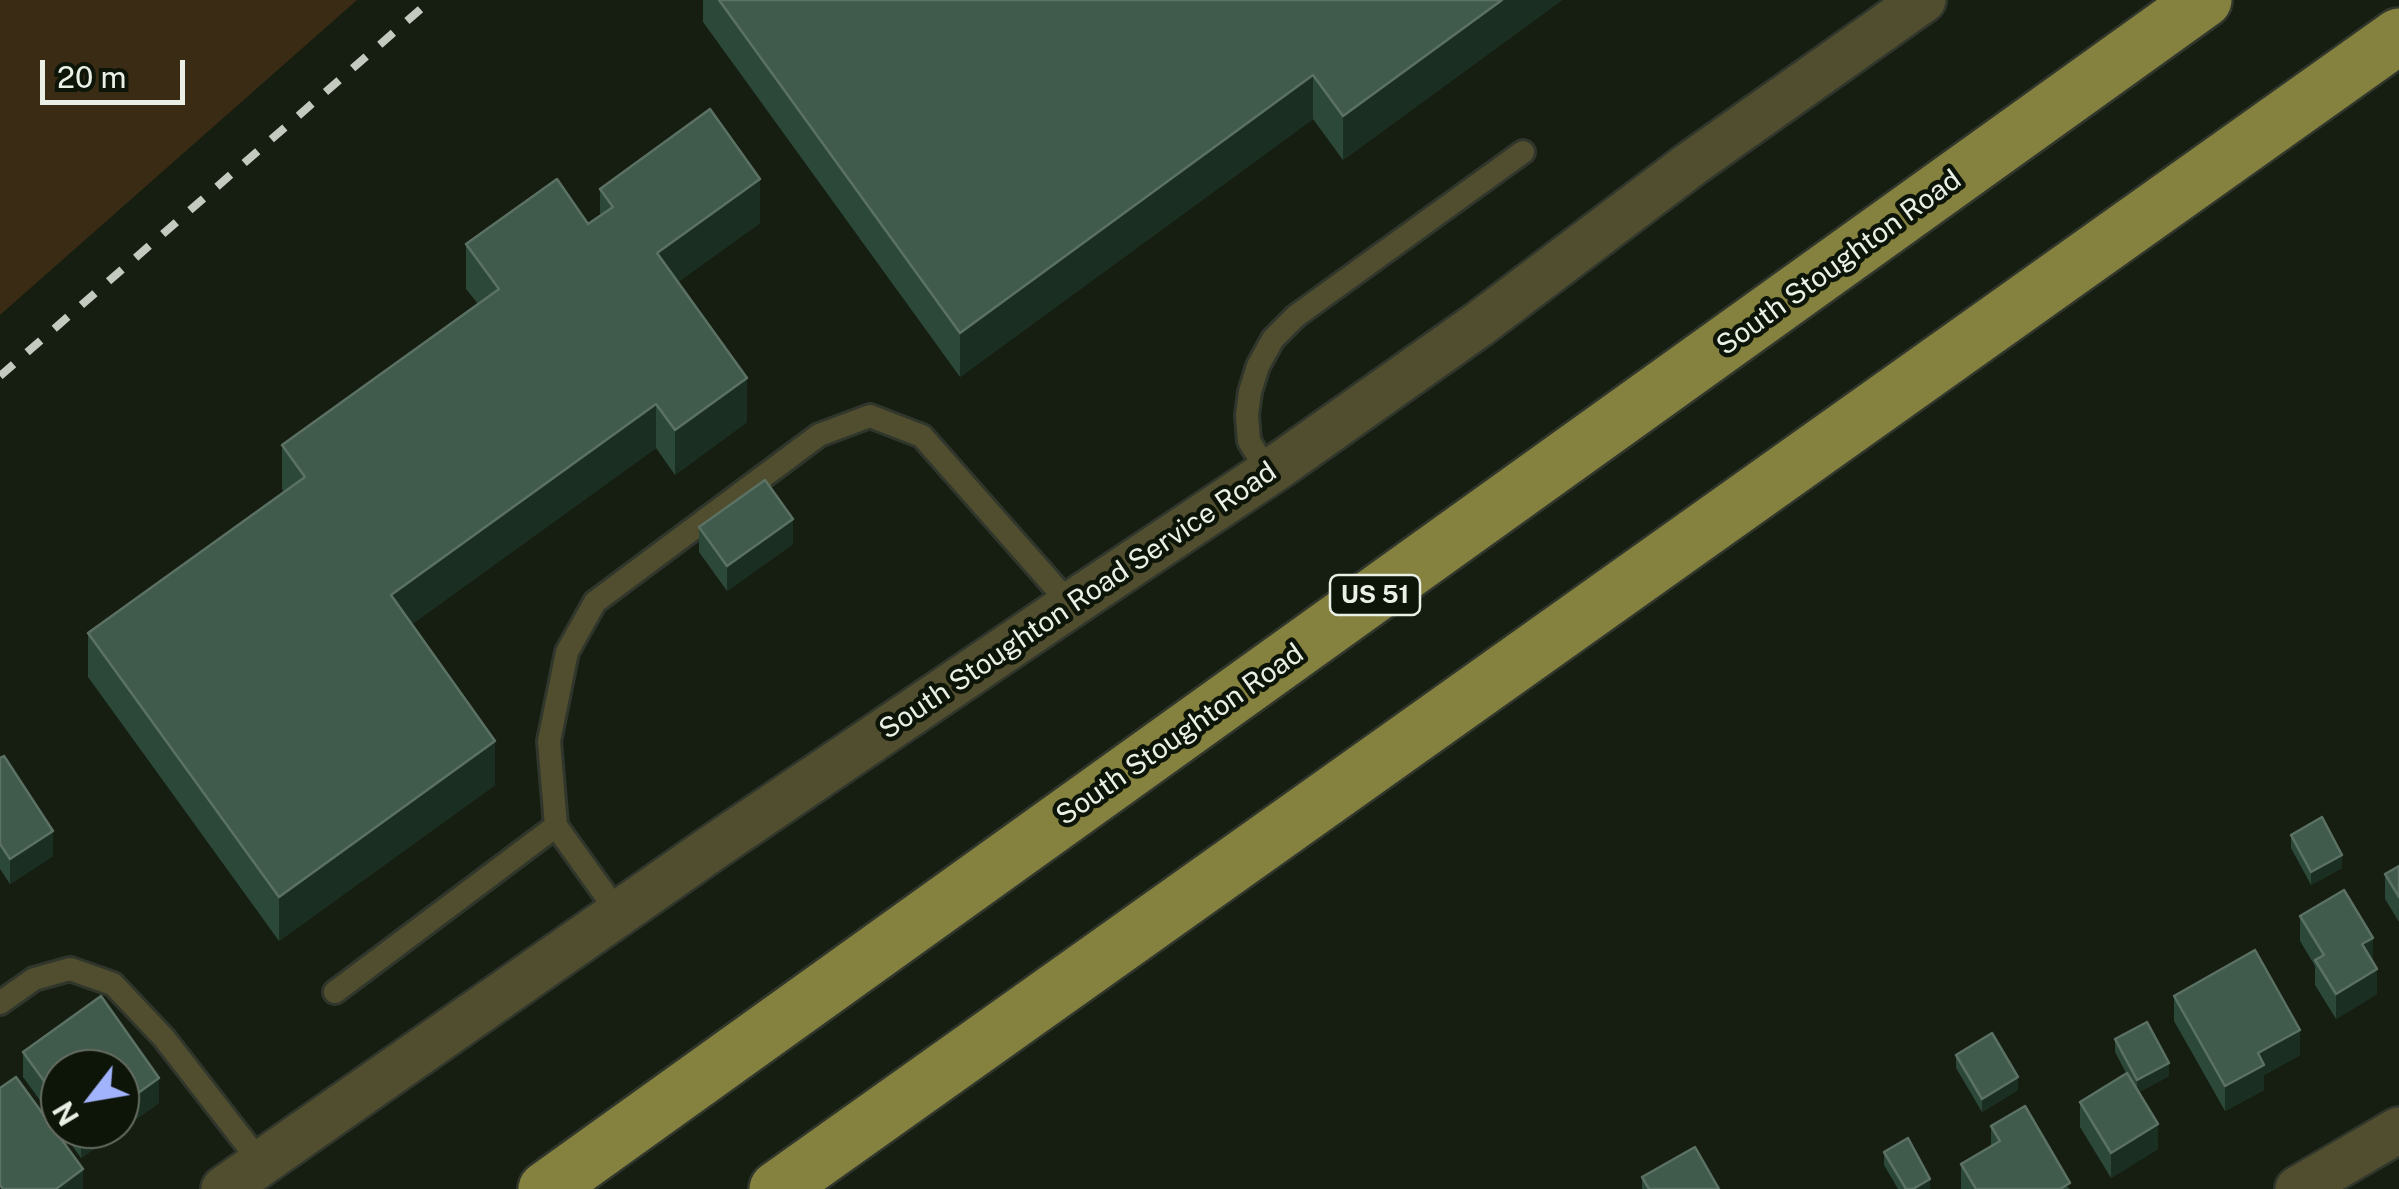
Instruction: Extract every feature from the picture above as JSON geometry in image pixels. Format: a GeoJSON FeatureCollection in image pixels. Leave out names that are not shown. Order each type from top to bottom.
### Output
{"type":"FeatureCollection","features":[{"type":"Feature","properties":{"kind":"main road","name":"South Stoughton Road"},"geometry":{"type":"LineString","coordinates":[[546,1189],[2204,0]]}},
{"type":"Feature","properties":{"kind":"main road"},"geometry":{"type":"LineString","coordinates":[[778,1189],[2399,36]]}},
{"type":"Feature","properties":{"kind":"street","name":"South Stoughton Road Service Road"},"geometry":{"type":"LineString","coordinates":[[224,1189],[1478,326],[1902,6]]}},
{"type":"Feature","properties":{"kind":"street"},"geometry":{"type":"LineString","coordinates":[[2298,1189],[2399,1130]]}},
{"type":"Feature","properties":{"kind":"lane"},"geometry":{"type":"LineString","coordinates":[[1268,473],[1248,441],[1247,416],[1258,366],[1273,339],[1296,316],[1523,152]]}},
{"type":"Feature","properties":{"kind":"lane"},"geometry":{"type":"LineString","coordinates":[[619,914],[556,826],[549,741],[567,652],[595,602],[819,435],[870,416],[922,436],[1070,604]]}},
{"type":"Feature","properties":{"kind":"lane"},"geometry":{"type":"LineString","coordinates":[[335,992],[556,826]]}},
{"type":"Feature","properties":{"kind":"lane"},"geometry":{"type":"LineString","coordinates":[[0,1003],[34,979],[70,969],[113,984],[164,1038],[261,1163]]}},
{"type":"Feature","properties":{"kind":"shaded area"},"geometry":{"type":"Polygon","coordinates":[[[0,0],[357,0],[0,315],[0,0]]]}},
{"type":"Feature","properties":{"kind":"building"},"geometry":{"type":"Polygon","coordinates":[[[719,0],[1502,0],[1343,116],[1313,75],[960,333],[719,0]]]}},
{"type":"Feature","properties":{"kind":"building"},"geometry":{"type":"Polygon","coordinates":[[[710,109],[760,179],[657,253],[747,378],[675,430],[656,404],[391,595],[495,741],[279,897],[88,633],[305,477],[282,445],[499,289],[466,244],[557,179],[588,224],[613,207],[600,189],[710,109]]]}},
{"type":"Feature","properties":{"kind":"building"},"geometry":{"type":"Polygon","coordinates":[[[765,480],[793,519],[727,566],[699,527],[765,480]]]}},
{"type":"Feature","properties":{"kind":"building"},"geometry":{"type":"Polygon","coordinates":[[[4,756],[53,831],[10,859],[0,844],[0,758],[4,756]]]}},
{"type":"Feature","properties":{"kind":"building"},"geometry":{"type":"Polygon","coordinates":[[[2322,817],[2342,855],[2311,872],[2291,835],[2322,817]]]}},
{"type":"Feature","properties":{"kind":"building"},"geometry":{"type":"Polygon","coordinates":[[[2399,866],[2399,897],[2385,874],[2399,866]]]}},
{"type":"Feature","properties":{"kind":"building"},"geometry":{"type":"Polygon","coordinates":[[[2344,890],[2373,938],[2362,944],[2377,969],[2336,994],[2315,960],[2324,955],[2300,916],[2344,890]]]}},
{"type":"Feature","properties":{"kind":"building"},"geometry":{"type":"Polygon","coordinates":[[[2255,950],[2300,1030],[2258,1053],[2264,1065],[2225,1086],[2174,996],[2255,950]]]}},
{"type":"Feature","properties":{"kind":"building"},"geometry":{"type":"Polygon","coordinates":[[[101,996],[138,1049],[40,1049],[40,1075],[23,1052],[101,996]]]}},
{"type":"Feature","properties":{"kind":"building"},"geometry":{"type":"Polygon","coordinates":[[[2147,1022],[2169,1063],[2137,1080],[2115,1039],[2147,1022]]]}},
{"type":"Feature","properties":{"kind":"building"},"geometry":{"type":"Polygon","coordinates":[[[1992,1033],[2018,1077],[1982,1099],[1956,1055],[1992,1033]]]}},
{"type":"Feature","properties":{"kind":"building"},"geometry":{"type":"Polygon","coordinates":[[[140,1051],[159,1078],[140,1092],[140,1051]]]}},
{"type":"Feature","properties":{"kind":"building"},"geometry":{"type":"Polygon","coordinates":[[[2127,1073],[2158,1124],[2111,1153],[2080,1102],[2127,1073]]]}},
{"type":"Feature","properties":{"kind":"building"},"geometry":{"type":"Polygon","coordinates":[[[16,1077],[40,1110],[40,1149],[68,1149],[83,1169],[56,1189],[3,1189],[0,1088],[16,1077]]]}},
{"type":"Feature","properties":{"kind":"building"},"geometry":{"type":"Polygon","coordinates":[[[2025,1106],[2070,1183],[2060,1189],[1976,1189],[1961,1164],[2000,1141],[1991,1126],[2025,1106]]]}},
{"type":"Feature","properties":{"kind":"building"},"geometry":{"type":"Polygon","coordinates":[[[1908,1138],[1930,1179],[1913,1189],[1906,1189],[1884,1152],[1908,1138]]]}},
{"type":"Feature","properties":{"kind":"building"},"geometry":{"type":"Polygon","coordinates":[[[1695,1147],[1719,1189],[1649,1189],[1642,1177],[1695,1147]]]}},
{"type":"Feature","properties":{"kind":"railway"},"geometry":{"type":"LineString","coordinates":[[0,376],[431,0]]}}]}
